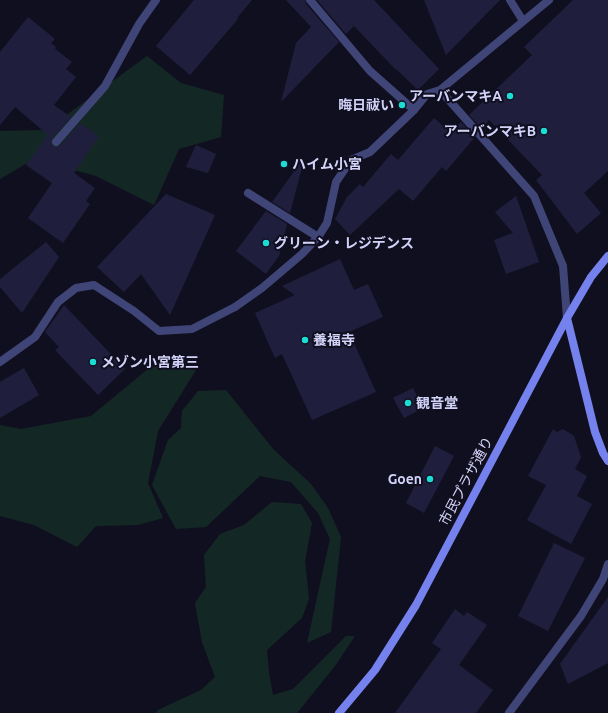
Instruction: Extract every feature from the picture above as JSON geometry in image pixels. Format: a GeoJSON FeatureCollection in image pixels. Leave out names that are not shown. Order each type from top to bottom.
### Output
{"type":"FeatureCollection","features":[{"type":"Feature","properties":{"kind":"street"},"geometry":{"type":"LineString","coordinates":[[56,142],[105,86],[139,24],[156,0]]}},
{"type":"Feature","properties":{"kind":"street"},"geometry":{"type":"LineString","coordinates":[[310,0],[370,70],[414,110]]}},
{"type":"Feature","properties":{"kind":"street"},"geometry":{"type":"LineString","coordinates":[[510,0],[523,21]]}},
{"type":"Feature","properties":{"kind":"street"},"geometry":{"type":"LineString","coordinates":[[0,362],[35,337],[58,302],[76,288],[94,284],[134,311],[159,331],[192,329],[236,307],[262,288],[302,254],[318,237],[327,223],[336,182],[351,160],[370,152],[414,110],[428,94],[440,90],[549,0]]}},
{"type":"Feature","properties":{"kind":"street"},"geometry":{"type":"LineString","coordinates":[[440,90],[534,196],[563,266],[567,318],[595,432],[603,453],[608,461]]}},
{"type":"Feature","properties":{"kind":"street"},"geometry":{"type":"LineString","coordinates":[[248,193],[318,237]]}},
{"type":"Feature","properties":{"kind":"street","name":"市民プラザ通り"},"geometry":{"type":"LineString","coordinates":[[339,713],[375,670],[416,605],[567,318],[591,277],[608,256]]}},
{"type":"Feature","properties":{"kind":"street"},"geometry":{"type":"LineString","coordinates":[[509,713],[581,616],[603,579],[608,564]]}},
{"type":"Feature","properties":{"kind":"green space"},"geometry":{"type":"Polygon","coordinates":[[[147,56],[181,83],[224,95],[221,137],[179,149],[154,205],[96,176],[34,159],[0,179],[0,131],[46,130],[147,56]]]}},
{"type":"Feature","properties":{"kind":"green space"},"geometry":{"type":"Polygon","coordinates":[[[154,364],[196,370],[158,431],[148,483],[163,518],[138,525],[96,526],[77,547],[34,525],[0,516],[0,425],[21,429],[91,416],[154,364]]]}},
{"type":"Feature","properties":{"kind":"green space"},"geometry":{"type":"Polygon","coordinates":[[[226,390],[273,449],[311,484],[328,508],[341,537],[331,632],[307,643],[330,539],[318,513],[291,482],[260,476],[206,527],[176,529],[152,485],[168,440],[181,428],[182,411],[198,391],[226,390]]]}},
{"type":"Feature","properties":{"kind":"green space"},"geometry":{"type":"Polygon","coordinates":[[[272,502],[301,504],[312,523],[305,561],[309,599],[302,618],[267,650],[273,695],[293,689],[346,636],[355,636],[335,666],[297,713],[156,713],[158,710],[201,690],[215,677],[202,642],[195,603],[206,587],[204,555],[220,534],[244,525],[272,502]]]}},
{"type":"Feature","properties":{"kind":"building"},"geometry":{"type":"Polygon","coordinates":[[[194,0],[252,0],[237,18],[238,19],[190,75],[156,46],[194,0]]]}},
{"type":"Feature","properties":{"kind":"building"},"geometry":{"type":"Polygon","coordinates":[[[286,0],[305,0],[306,4],[339,42],[281,102],[296,43],[311,27],[286,0]]]}},
{"type":"Feature","properties":{"kind":"building"},"geometry":{"type":"Polygon","coordinates":[[[317,0],[374,0],[439,69],[418,90],[396,70],[354,26],[346,34],[317,0]]]}},
{"type":"Feature","properties":{"kind":"building"},"geometry":{"type":"Polygon","coordinates":[[[424,0],[500,0],[446,55],[424,0]]]}},
{"type":"Feature","properties":{"kind":"building"},"geometry":{"type":"Polygon","coordinates":[[[573,0],[608,0],[608,171],[584,193],[601,213],[577,234],[536,180],[542,175],[489,120],[482,129],[469,115],[532,55],[524,47],[573,0]]]}},
{"type":"Feature","properties":{"kind":"building"},"geometry":{"type":"Polygon","coordinates":[[[28,17],[55,39],[51,43],[56,47],[55,49],[72,62],[66,69],[76,77],[54,105],[71,117],[52,138],[51,144],[55,147],[60,146],[80,123],[99,136],[74,173],[95,188],[86,201],[90,204],[63,243],[28,218],[52,183],[26,165],[48,135],[15,107],[0,125],[0,52],[28,17]]]}},
{"type":"Feature","properties":{"kind":"building"},"geometry":{"type":"Polygon","coordinates":[[[434,118],[450,132],[461,122],[475,137],[446,171],[442,167],[413,201],[399,189],[350,235],[335,219],[347,197],[360,184],[363,187],[391,154],[398,160],[434,118]]]}},
{"type":"Feature","properties":{"kind":"building"},"geometry":{"type":"Polygon","coordinates":[[[196,145],[216,154],[208,173],[186,167],[196,145]]]}},
{"type":"Feature","properties":{"kind":"building"},"geometry":{"type":"Polygon","coordinates":[[[303,159],[304,160],[290,213],[272,202],[303,159]]]}},
{"type":"Feature","properties":{"kind":"building"},"geometry":{"type":"Polygon","coordinates":[[[166,194],[215,215],[170,315],[141,274],[124,292],[97,267],[166,194]]]}},
{"type":"Feature","properties":{"kind":"building"},"geometry":{"type":"Polygon","coordinates":[[[516,196],[539,262],[506,274],[494,240],[513,233],[495,212],[516,196]]]}},
{"type":"Feature","properties":{"kind":"building","name":"グリーン・レジデンス"},"geometry":{"type":"Polygon","coordinates":[[[266,211],[287,224],[279,256],[266,274],[236,251],[266,211]]]}},
{"type":"Feature","properties":{"kind":"building"},"geometry":{"type":"Polygon","coordinates":[[[46,242],[59,257],[22,313],[0,287],[0,279],[46,242]]]}},
{"type":"Feature","properties":{"kind":"building","name":"養福寺"},"geometry":{"type":"Polygon","coordinates":[[[340,259],[354,290],[368,284],[383,317],[349,332],[376,392],[312,420],[282,354],[275,358],[255,313],[295,295],[282,286],[340,259]]]}},
{"type":"Feature","properties":{"kind":"building","name":"メゾン小宮第三"},"geometry":{"type":"Polygon","coordinates":[[[64,305],[125,369],[98,395],[55,350],[59,347],[45,332],[64,305]]]}},
{"type":"Feature","properties":{"kind":"building"},"geometry":{"type":"Polygon","coordinates":[[[24,368],[39,395],[0,418],[0,382],[24,368]]]}},
{"type":"Feature","properties":{"kind":"building","name":"観音堂"},"geometry":{"type":"Polygon","coordinates":[[[413,388],[423,408],[404,418],[393,398],[413,388]]]}},
{"type":"Feature","properties":{"kind":"building"},"geometry":{"type":"Polygon","coordinates":[[[553,429],[557,432],[563,429],[574,436],[581,457],[575,469],[587,476],[577,496],[592,504],[571,544],[527,520],[546,485],[528,476],[553,429]]]}},
{"type":"Feature","properties":{"kind":"building","name":"Goen"},"geometry":{"type":"Polygon","coordinates":[[[435,446],[454,456],[424,513],[406,503],[435,446]]]}},
{"type":"Feature","properties":{"kind":"building"},"geometry":{"type":"Polygon","coordinates":[[[554,543],[585,558],[548,631],[518,616],[554,543]]]}},
{"type":"Feature","properties":{"kind":"building"},"geometry":{"type":"Polygon","coordinates":[[[608,597],[608,663],[568,684],[560,664],[608,597]]]}},
{"type":"Feature","properties":{"kind":"building"},"geometry":{"type":"Polygon","coordinates":[[[455,609],[464,616],[467,612],[487,625],[459,665],[493,690],[476,713],[395,713],[441,649],[432,643],[455,609]]]}},
{"type":"Feature","properties":{"kind":"place","name":"アーバンマキA"},"geometry":{"type":"Point","coordinates":[510,96]}},
{"type":"Feature","properties":{"kind":"place","name":"晦日祓い"},"geometry":{"type":"Point","coordinates":[402,105]}},
{"type":"Feature","properties":{"kind":"place","name":"アーバンマキB"},"geometry":{"type":"Point","coordinates":[544,131]}},
{"type":"Feature","properties":{"kind":"place","name":"ハイム小宮"},"geometry":{"type":"Point","coordinates":[284,164]}},
{"type":"Feature","properties":{"kind":"place","name":"グリーン・レジデンス"},"geometry":{"type":"Point","coordinates":[266,243]}},
{"type":"Feature","properties":{"kind":"place","name":"養福寺"},"geometry":{"type":"Point","coordinates":[305,340]}},
{"type":"Feature","properties":{"kind":"place","name":"メゾン小宮第三"},"geometry":{"type":"Point","coordinates":[93,362]}},
{"type":"Feature","properties":{"kind":"place","name":"観音堂"},"geometry":{"type":"Point","coordinates":[408,403]}},
{"type":"Feature","properties":{"kind":"place","name":"Goen"},"geometry":{"type":"Point","coordinates":[430,479]}}]}
